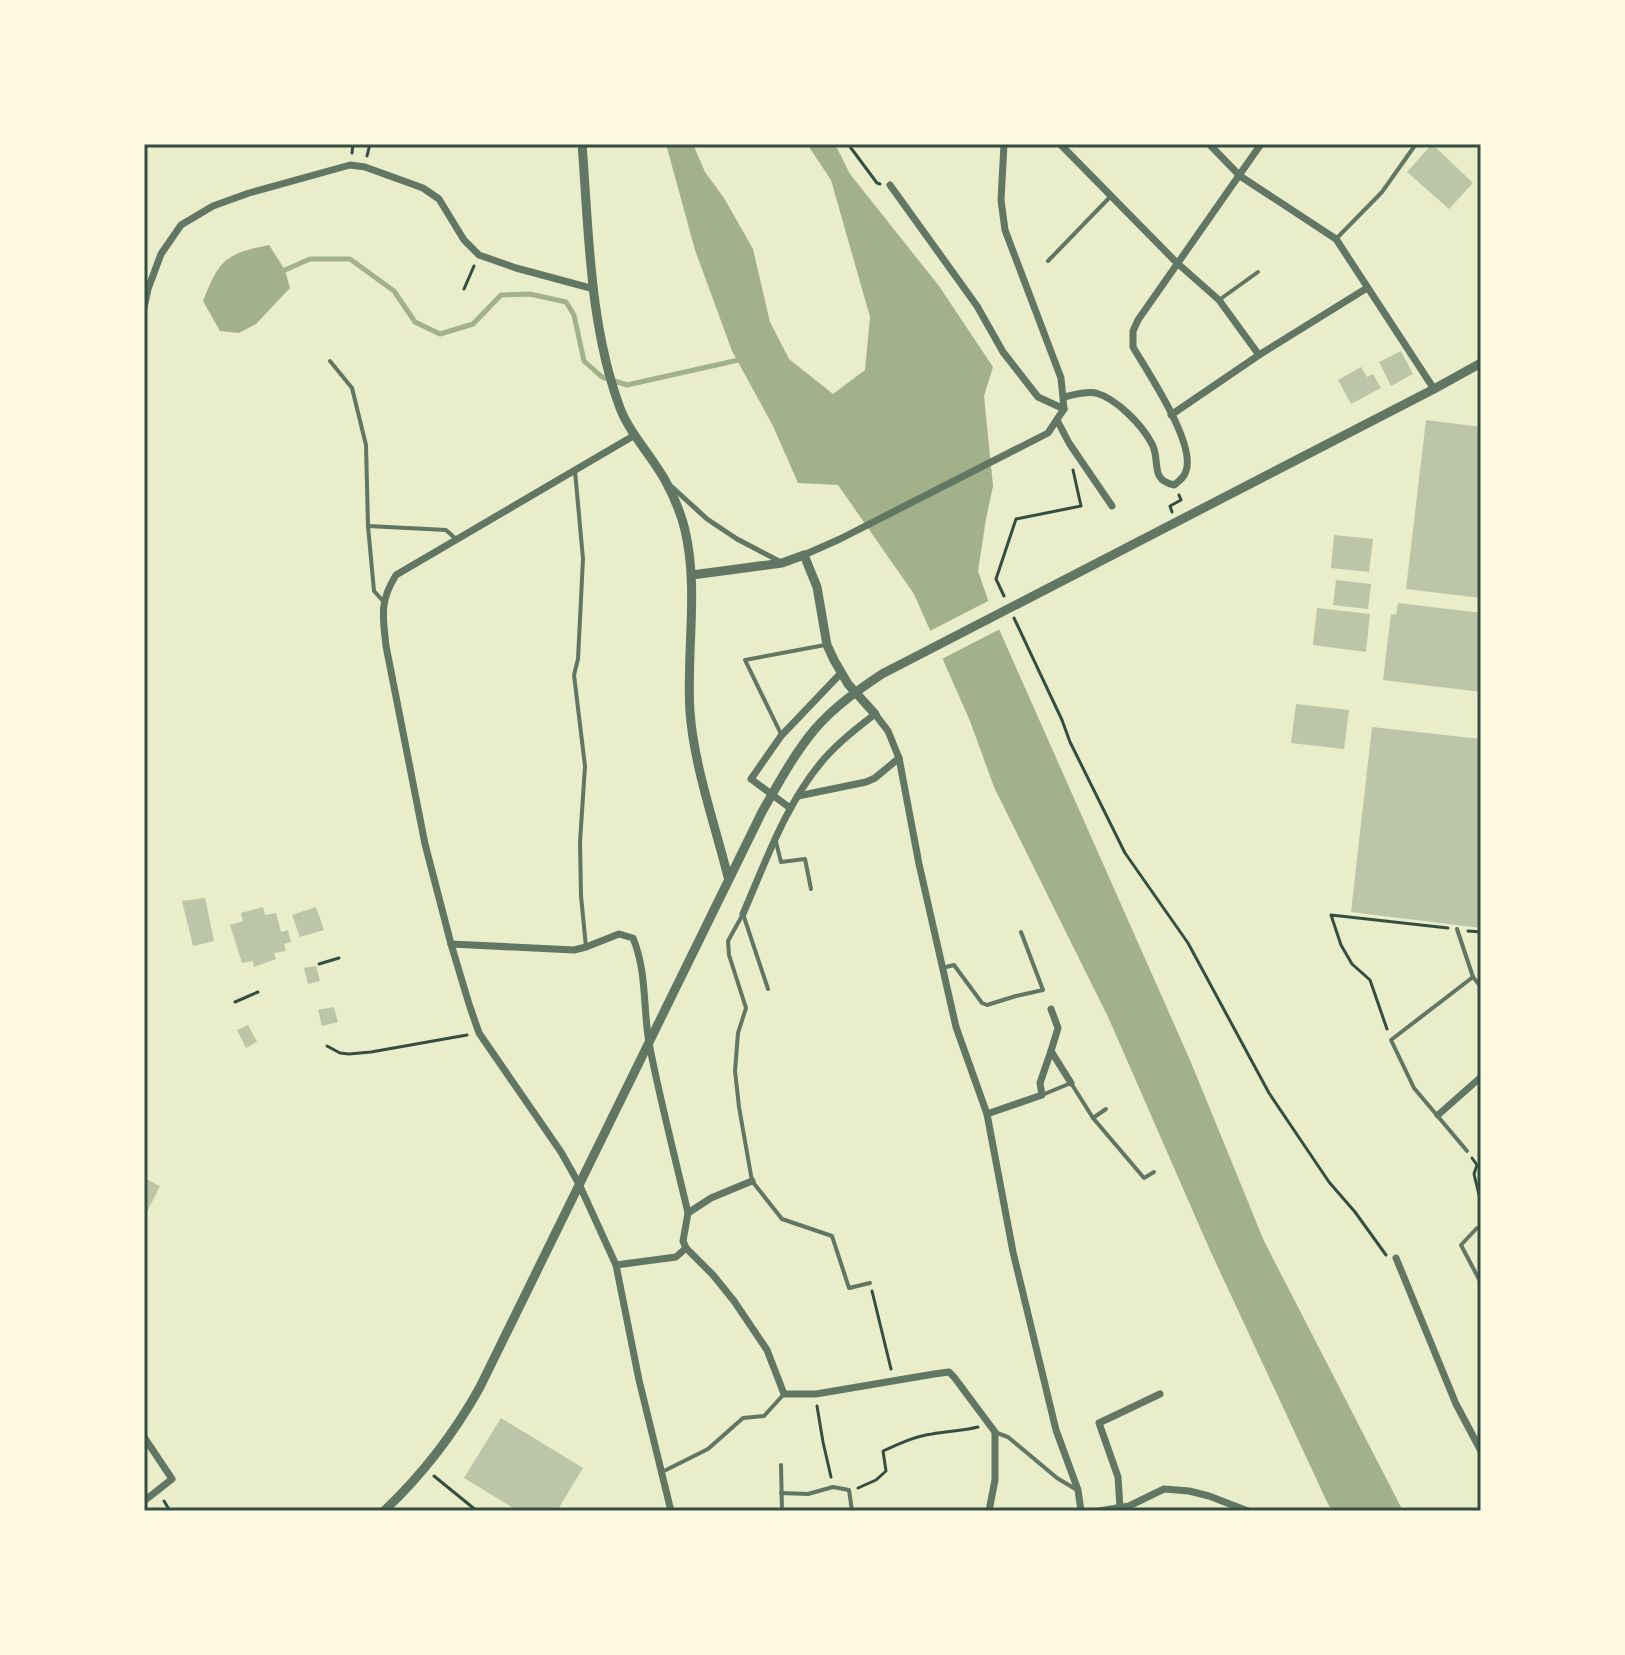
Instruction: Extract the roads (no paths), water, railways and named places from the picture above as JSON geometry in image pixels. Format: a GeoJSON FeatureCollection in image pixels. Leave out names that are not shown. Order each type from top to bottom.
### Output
{"type":"FeatureCollection","features":[{"type":"Feature","properties":{"kind":"street"},"geometry":{"type":"LineString","coordinates":[[582,144],[594,289],[608,368],[621,411],[665,480],[684,529],[692,575],[689,681],[693,741],[728,877]]}},
{"type":"Feature","properties":{"kind":"street"},"geometry":{"type":"LineString","coordinates":[[692,575],[782,563],[804,555],[1048,433],[1064,409],[1064,397],[1061,378],[1005,230],[1001,200],[1004,144]]}},
{"type":"Feature","properties":{"kind":"street"},"geometry":{"type":"LineString","coordinates":[[1060,144],[1176,262],[1219,300],[1259,355]]}},
{"type":"Feature","properties":{"kind":"street"},"geometry":{"type":"LineString","coordinates":[[1209,144],[1240,176],[1336,239],[1434,389]]}},
{"type":"Feature","properties":{"kind":"street"},"geometry":{"type":"LineString","coordinates":[[1064,397],[1093,393],[1124,409],[1153,446],[1160,479],[1174,485],[1183,478],[1188,469],[1188,453],[1181,430],[1133,347],[1133,331],[1176,262],[1261,144]]}},
{"type":"Feature","properties":{"kind":"street"},"geometry":{"type":"LineString","coordinates":[[144,308],[161,254],[181,225],[213,206],[350,165],[365,167],[423,188],[439,199],[464,240],[479,255],[594,289]]}},
{"type":"Feature","properties":{"kind":"street"},"geometry":{"type":"LineString","coordinates":[[890,185],[977,306],[1003,352],[1038,397],[1064,409]]}},
{"type":"Feature","properties":{"kind":"street"},"geometry":{"type":"LineString","coordinates":[[1171,415],[1259,355],[1367,288]]}},
{"type":"Feature","properties":{"kind":"street"},"geometry":{"type":"LineString","coordinates":[[384,1511],[444,1446],[480,1387],[728,877],[791,761],[816,728],[846,699],[882,674],[1481,363]]}},
{"type":"Feature","properties":{"kind":"street"},"geometry":{"type":"LineString","coordinates":[[1057,420],[1112,506]]}},
{"type":"Feature","properties":{"kind":"street"},"geometry":{"type":"LineString","coordinates":[[635,435],[396,575],[388,587],[382,613],[425,844],[451,944],[479,1033],[561,1152],[616,1265],[639,1380],[671,1511]]}},
{"type":"Feature","properties":{"kind":"street"},"geometry":{"type":"LineString","coordinates":[[665,480],[707,519],[782,563]]}},
{"type":"Feature","properties":{"kind":"street"},"geometry":{"type":"LineString","coordinates":[[804,555],[817,587],[827,645],[848,684],[888,731],[899,758],[919,864],[956,1027],[987,1114],[1013,1252],[1056,1430],[1078,1490],[1081,1511]]}},
{"type":"Feature","properties":{"kind":"street"},"geometry":{"type":"LineString","coordinates":[[790,808],[751,779],[781,736],[841,673]]}},
{"type":"Feature","properties":{"kind":"street"},"geometry":{"type":"LineString","coordinates":[[743,914],[790,808],[822,762],[842,740],[875,714]]}},
{"type":"Feature","properties":{"kind":"street"},"geometry":{"type":"LineString","coordinates":[[798,796],[866,782],[899,758]]}},
{"type":"Feature","properties":{"kind":"street"},"geometry":{"type":"LineString","coordinates":[[451,944],[574,950],[619,934],[633,938],[643,972],[648,1040],[688,1213],[683,1241],[686,1248],[713,1275],[759,1338],[767,1350],[784,1394],[816,1394],[949,1372],[995,1432],[995,1480],[989,1511]]}},
{"type":"Feature","properties":{"kind":"street"},"geometry":{"type":"LineString","coordinates":[[987,1114],[1042,1095],[1040,1083],[1058,1028],[1051,1009]]}},
{"type":"Feature","properties":{"kind":"street"},"geometry":{"type":"LineString","coordinates":[[1051,1051],[1071,1083]]}},
{"type":"Feature","properties":{"kind":"street"},"geometry":{"type":"LineString","coordinates":[[1438,1115],[1481,1077]]}},
{"type":"Feature","properties":{"kind":"street"},"geometry":{"type":"LineString","coordinates":[[688,1213],[711,1198],[752,1181]]}},
{"type":"Feature","properties":{"kind":"street"},"geometry":{"type":"LineString","coordinates":[[616,1265],[676,1257],[686,1248]]}},
{"type":"Feature","properties":{"kind":"street"},"geometry":{"type":"LineString","coordinates":[[1396,1258],[1456,1404],[1481,1451]]}},
{"type":"Feature","properties":{"kind":"street"},"geometry":{"type":"LineString","coordinates":[[1120,1508],[1118,1477],[1099,1423],[1160,1394]]}},
{"type":"Feature","properties":{"kind":"street"},"geometry":{"type":"LineString","coordinates":[[144,1437],[172,1479],[144,1501]]}},
{"type":"Feature","properties":{"kind":"street"},"geometry":{"type":"LineString","coordinates":[[1099,1511],[1130,1509],[1164,1489],[1199,1493],[1248,1511]]}},
{"type":"Feature","properties":{"kind":"lane"},"geometry":{"type":"LineString","coordinates":[[1336,239],[1382,192],[1416,144]]}},
{"type":"Feature","properties":{"kind":"lane"},"geometry":{"type":"LineString","coordinates":[[1048,261],[1111,196]]}},
{"type":"Feature","properties":{"kind":"lane"},"geometry":{"type":"LineString","coordinates":[[1219,300],[1258,272]]}},
{"type":"Feature","properties":{"kind":"lane"},"geometry":{"type":"LineString","coordinates":[[330,361],[352,388],[363,433],[374,591],[383,601]]}},
{"type":"Feature","properties":{"kind":"lane"},"geometry":{"type":"LineString","coordinates":[[575,471],[583,559],[578,659],[574,675],[585,766],[580,842],[586,947]]}},
{"type":"Feature","properties":{"kind":"lane"},"geometry":{"type":"LineString","coordinates":[[368,526],[446,530],[456,539]]}},
{"type":"Feature","properties":{"kind":"lane"},"geometry":{"type":"LineString","coordinates":[[781,736],[745,660],[827,645]]}},
{"type":"Feature","properties":{"kind":"lane"},"geometry":{"type":"LineString","coordinates":[[775,839],[781,862],[805,859],[811,889]]}},
{"type":"Feature","properties":{"kind":"lane"},"geometry":{"type":"LineString","coordinates":[[743,914],[768,989]]}},
{"type":"Feature","properties":{"kind":"lane"},"geometry":{"type":"LineString","coordinates":[[743,914],[728,941],[729,955],[746,1008],[738,1033],[735,1071],[752,1181],[782,1219],[832,1236],[849,1288],[870,1283]]}},
{"type":"Feature","properties":{"kind":"lane"},"geometry":{"type":"LineString","coordinates":[[1457,929],[1473,977],[1481,987]]}},
{"type":"Feature","properties":{"kind":"lane"},"geometry":{"type":"LineString","coordinates":[[942,968],[954,965],[982,1003],[987,1005],[1043,990],[1021,932]]}},
{"type":"Feature","properties":{"kind":"lane"},"geometry":{"type":"LineString","coordinates":[[1467,1151],[1414,1088],[1391,1040],[1473,977]]}},
{"type":"Feature","properties":{"kind":"lane"},"geometry":{"type":"LineString","coordinates":[[1042,1095],[1071,1083],[1093,1118],[1144,1178],[1154,1172]]}},
{"type":"Feature","properties":{"kind":"lane"},"geometry":{"type":"LineString","coordinates":[[1093,1118],[1106,1109]]}},
{"type":"Feature","properties":{"kind":"lane"},"geometry":{"type":"LineString","coordinates":[[1477,1228],[1461,1245],[1481,1283]]}},
{"type":"Feature","properties":{"kind":"lane"},"geometry":{"type":"LineString","coordinates":[[662,1472],[708,1449],[743,1418],[764,1416],[784,1394]]}},
{"type":"Feature","properties":{"kind":"lane"},"geometry":{"type":"LineString","coordinates":[[995,1432],[1008,1437],[1057,1478],[1078,1490]]}},
{"type":"Feature","properties":{"kind":"lane"},"geometry":{"type":"LineString","coordinates":[[781,1465],[782,1511]]}},
{"type":"Feature","properties":{"kind":"lane"},"geometry":{"type":"LineString","coordinates":[[781,1493],[808,1494],[833,1487],[849,1490],[852,1511]]}},
{"type":"Feature","properties":{"kind":"waterway"},"geometry":{"type":"LineString","coordinates":[[285,270],[310,259],[350,259],[394,291],[415,322],[440,334],[473,324],[501,295],[530,294],[566,302],[574,315],[584,361],[602,377],[627,385],[743,359]]}}]}
